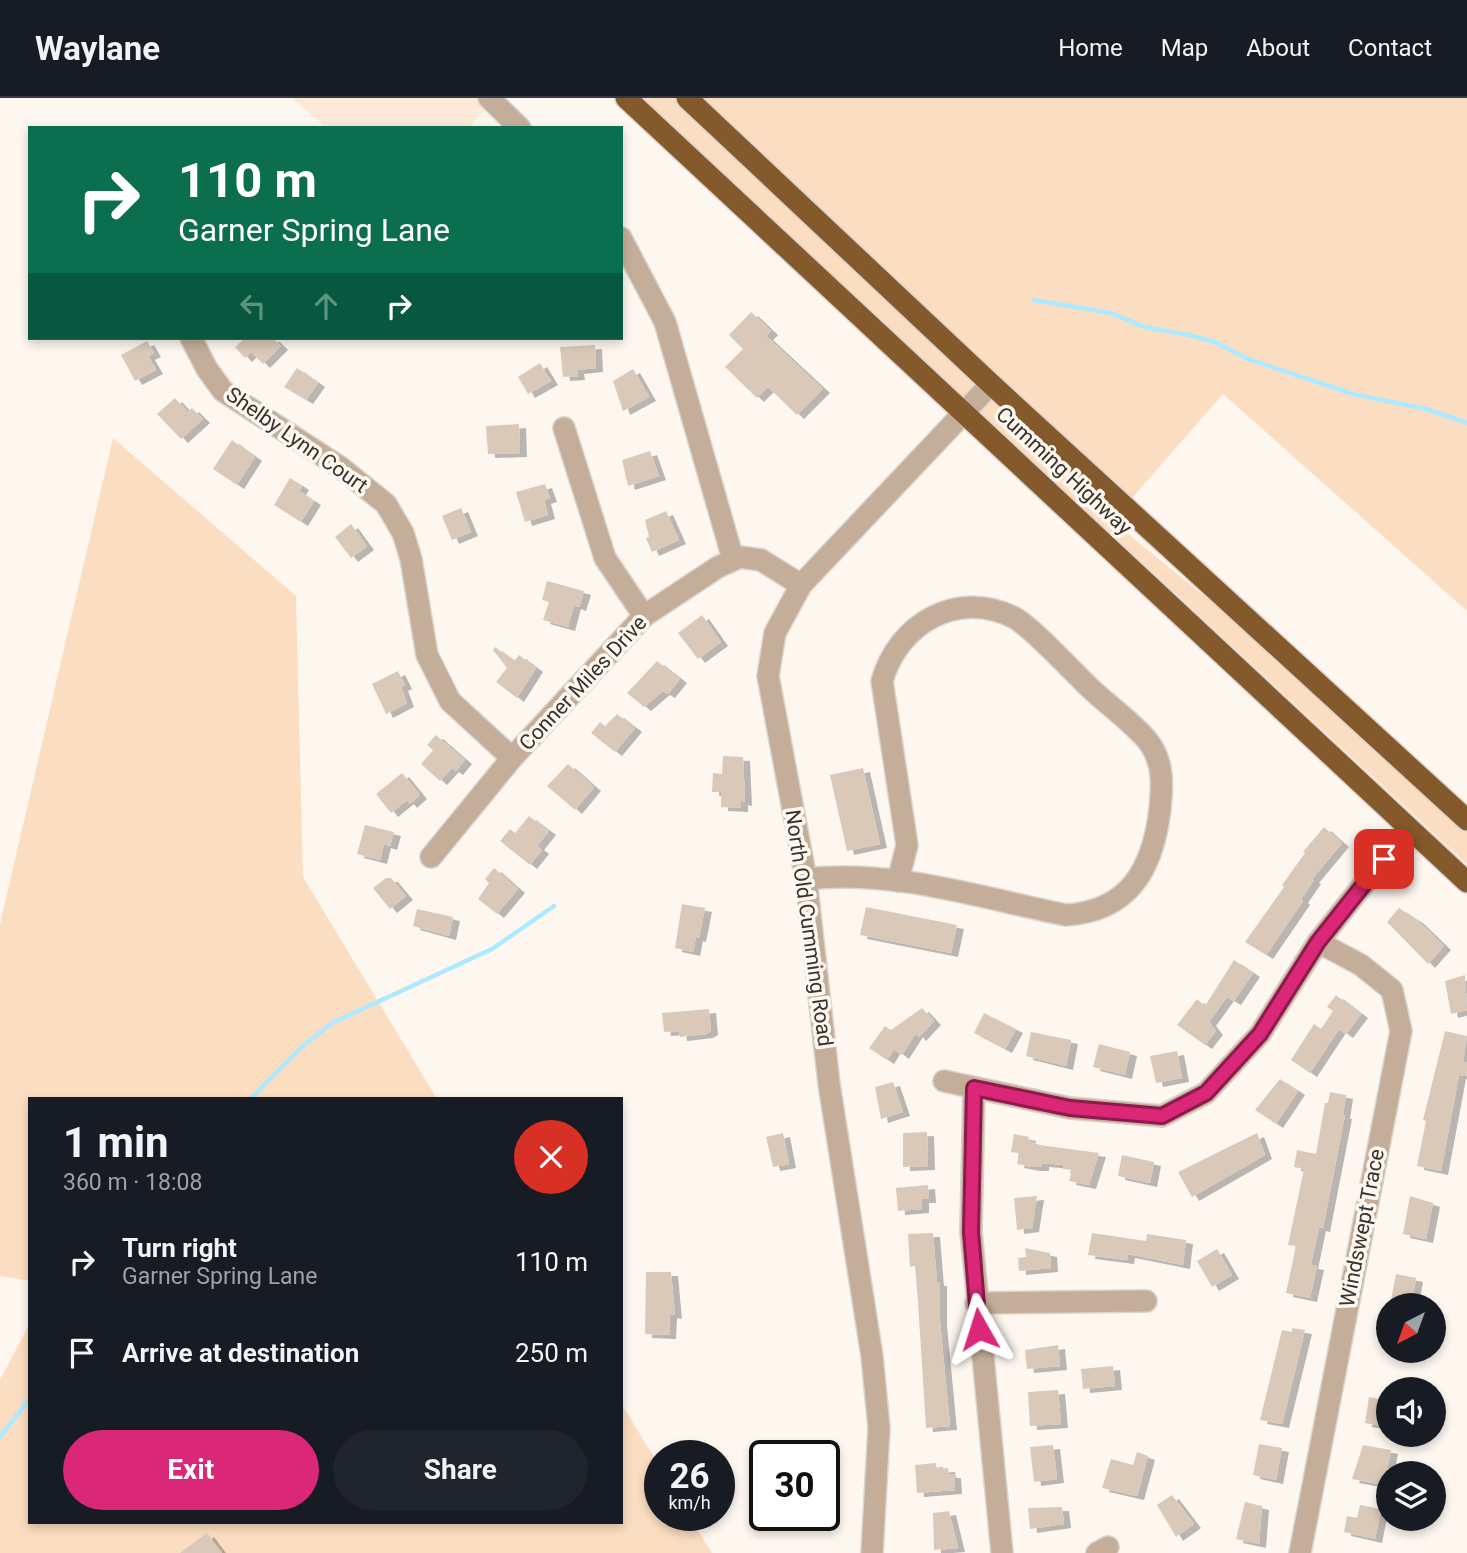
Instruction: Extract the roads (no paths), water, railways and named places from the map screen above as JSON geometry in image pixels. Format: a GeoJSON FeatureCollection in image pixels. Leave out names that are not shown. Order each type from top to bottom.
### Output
{"type":"FeatureCollection","features":[{"type":"Feature","properties":{"kind":"highway","name":"Cumming Highway"},"geometry":{"type":"LineString","coordinates":[[626,98],[1467,882]]}},
{"type":"Feature","properties":{"kind":"highway","name":"Cumming Highway"},"geometry":{"type":"LineString","coordinates":[[687,98],[991,384],[1467,820]]}},
{"type":"Feature","properties":{"kind":"street"},"geometry":{"type":"LineString","coordinates":[[489,98],[518,126]]}},
{"type":"Feature","properties":{"kind":"street"},"geometry":{"type":"LineString","coordinates":[[623,242],[665,321],[733,559],[746,557],[761,560],[801,585]]}},
{"type":"Feature","properties":{"kind":"street","name":"Shelby Lynn Court"},"geometry":{"type":"LineString","coordinates":[[192,340],[207,369],[223,391],[340,467],[386,503],[402,533],[411,559],[427,655],[450,701],[512,758]]}},
{"type":"Feature","properties":{"kind":"street","name":"North Old Cumming Road"},"geometry":{"type":"LineString","coordinates":[[872,1553],[879,1428],[872,1356],[829,1084],[806,879],[768,676],[775,633],[801,585],[991,384]]}},
{"type":"Feature","properties":{"kind":"street"},"geometry":{"type":"LineString","coordinates":[[565,428],[605,558],[644,616]]}},
{"type":"Feature","properties":{"kind":"street","name":"Conner Miles Drive"},"geometry":{"type":"LineString","coordinates":[[431,857],[512,758],[644,616],[733,559]]}},
{"type":"Feature","properties":{"kind":"street"},"geometry":{"type":"LineString","coordinates":[[806,879],[847,874],[898,881],[1066,915],[1091,914],[1123,894],[1145,871],[1157,834],[1163,779],[1152,746],[1015,617],[977,606],[956,608],[925,618],[900,643],[887,663],[882,681],[907,845],[898,881]]}},
{"type":"Feature","properties":{"kind":"street"},"geometry":{"type":"LineString","coordinates":[[944,1082],[1070,1108],[1162,1116],[1206,1093],[1260,1034],[1318,942],[1408,828]]}},
{"type":"Feature","properties":{"kind":"street","name":"Windswept Trace"},"geometry":{"type":"LineString","coordinates":[[1300,1553],[1401,1031],[1392,990],[1361,965],[1318,942]]}},
{"type":"Feature","properties":{"kind":"street"},"geometry":{"type":"LineString","coordinates":[[974,1088],[971,1232],[976,1303],[995,1461],[998,1543],[1002,1553]]}},
{"type":"Feature","properties":{"kind":"street"},"geometry":{"type":"LineString","coordinates":[[976,1303],[1146,1301]]}},
{"type":"Feature","properties":{"kind":"waterway"},"geometry":{"type":"LineString","coordinates":[[1034,300],[1111,313],[1144,327],[1215,342],[1248,359],[1353,394],[1426,409],[1467,423]]}},
{"type":"Feature","properties":{"kind":"waterway"},"geometry":{"type":"LineString","coordinates":[[252,1097],[304,1045],[332,1023],[492,949],[554,906]]}},
{"type":"Feature","properties":{"kind":"waterway"},"geometry":{"type":"LineString","coordinates":[[0,1437],[28,1401]]}}]}
